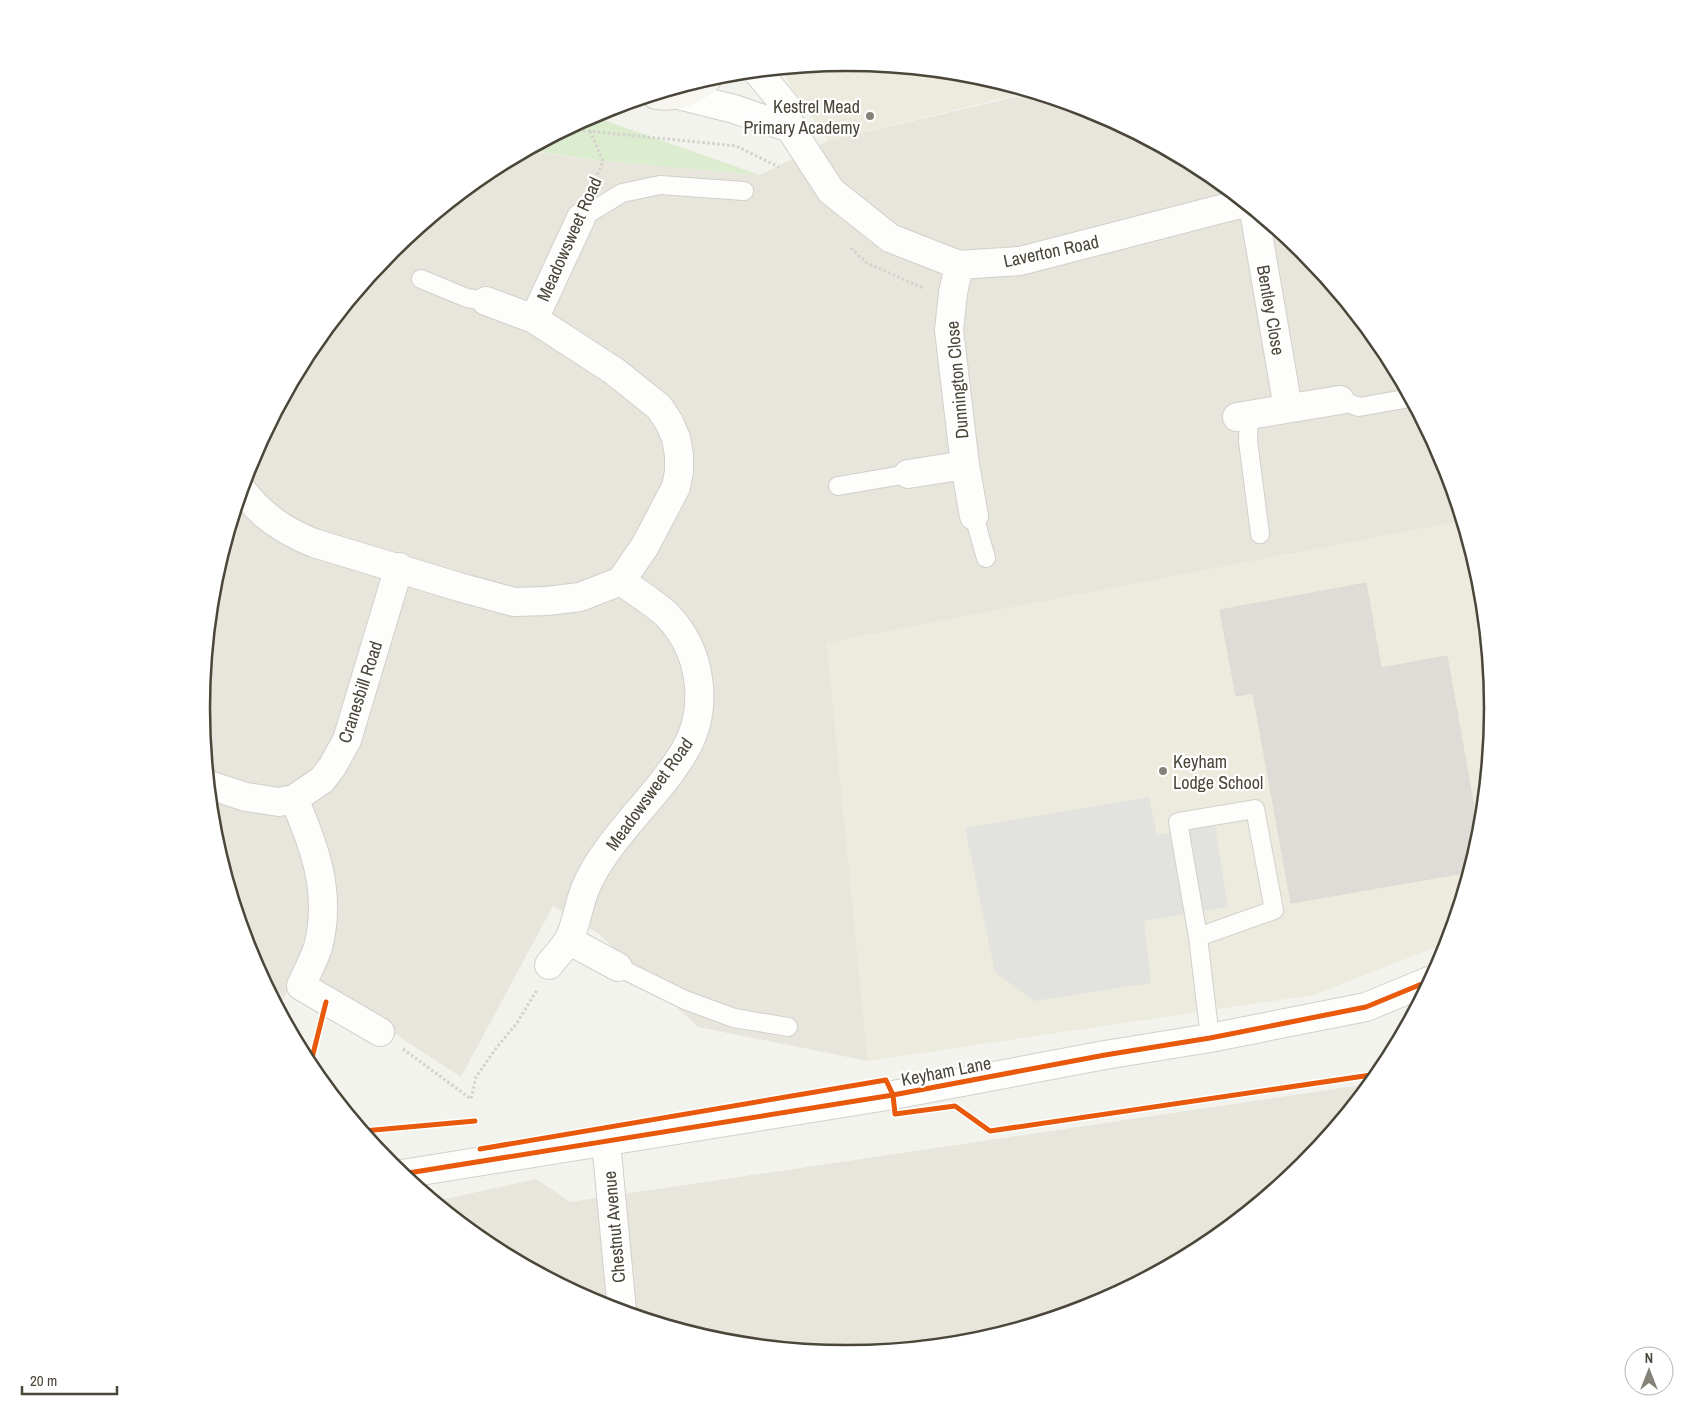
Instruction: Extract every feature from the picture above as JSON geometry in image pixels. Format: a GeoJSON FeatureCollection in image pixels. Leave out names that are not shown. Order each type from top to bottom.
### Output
{"type":"FeatureCollection","features":[{"type":"Feature","properties":{"kind":"street","name":"Laverton Road"},"geometry":{"type":"LineString","coordinates":[[762,77],[786,106],[790,128],[830,191],[890,238],[959,265],[1020,261],[1237,205]]}},
{"type":"Feature","properties":{"kind":"street"},"geometry":{"type":"LineString","coordinates":[[672,96],[734,109],[790,128]]}},
{"type":"Feature","properties":{"kind":"street","name":"Meadowsweet Road"},"geometry":{"type":"LineString","coordinates":[[534,319],[581,218]]}},
{"type":"Feature","properties":{"kind":"street","name":"Bentley Close"},"geometry":{"type":"LineString","coordinates":[[1255,220],[1288,408]]}},
{"type":"Feature","properties":{"kind":"street","name":"Dunnington Close"},"geometry":{"type":"LineString","coordinates":[[959,265],[953,293],[949,330],[965,465],[974,516]]}},
{"type":"Feature","properties":{"kind":"street","name":"Meadowsweet Road"},"geometry":{"type":"LineString","coordinates":[[486,301],[534,319],[614,371],[659,407],[676,438],[679,472],[676,487],[645,546],[621,581],[666,615],[679,630],[689,648],[696,668],[700,690],[699,711],[693,732],[684,752],[609,848],[586,886],[568,940],[549,965]]}},
{"type":"Feature","properties":{"kind":"street"},"geometry":{"type":"LineString","coordinates":[[1243,416],[1340,400]]}},
{"type":"Feature","properties":{"kind":"street"},"geometry":{"type":"LineString","coordinates":[[908,474],[965,465]]}},
{"type":"Feature","properties":{"kind":"street"},"geometry":{"type":"LineString","coordinates":[[247,496],[254,506],[272,522],[292,534],[314,543],[514,602],[580,597],[621,581]]}},
{"type":"Feature","properties":{"kind":"street","name":"Cranesbill Road"},"geometry":{"type":"LineString","coordinates":[[216,787],[262,801],[279,802],[294,798],[322,780],[332,768],[347,740],[399,567]]}},
{"type":"Feature","properties":{"kind":"street"},"geometry":{"type":"LineString","coordinates":[[294,798],[318,856],[324,895],[323,922],[318,949],[301,986],[380,1032]]}},
{"type":"Feature","properties":{"kind":"street"},"geometry":{"type":"LineString","coordinates":[[568,940],[618,966]]}},
{"type":"Feature","properties":{"kind":"street","name":"Keyham Lane"},"geometry":{"type":"LineString","coordinates":[[412,1172],[893,1095],[1105,1055],[1210,1038],[1366,1007],[1420,985]]}},
{"type":"Feature","properties":{"kind":"street","name":"Chestnut Avenue"},"geometry":{"type":"LineString","coordinates":[[606,1142],[621,1303]]}},
{"type":"Feature","properties":{"kind":"lane"},"geometry":{"type":"LineString","coordinates":[[581,218],[622,193],[660,185],[744,191]]}},
{"type":"Feature","properties":{"kind":"lane"},"geometry":{"type":"LineString","coordinates":[[421,279],[468,298],[486,301]]}},
{"type":"Feature","properties":{"kind":"lane"},"geometry":{"type":"LineString","coordinates":[[1340,400],[1359,407],[1403,399]]}},
{"type":"Feature","properties":{"kind":"lane"},"geometry":{"type":"LineString","coordinates":[[1243,416],[1260,534]]}},
{"type":"Feature","properties":{"kind":"lane"},"geometry":{"type":"LineString","coordinates":[[838,486],[908,474]]}},
{"type":"Feature","properties":{"kind":"lane"},"geometry":{"type":"LineString","coordinates":[[974,516],[986,558]]}},
{"type":"Feature","properties":{"kind":"lane"},"geometry":{"type":"LineString","coordinates":[[1198,937],[1274,910],[1254,808],[1178,822],[1198,937],[1210,1038]]}},
{"type":"Feature","properties":{"kind":"lane"},"geometry":{"type":"LineString","coordinates":[[618,966],[685,1000],[734,1018],[788,1026]]}},
{"type":"Feature","properties":{"kind":"path"},"geometry":{"type":"LineString","coordinates":[[579,131],[736,146],[781,169]]}},
{"type":"Feature","properties":{"kind":"path"},"geometry":{"type":"LineString","coordinates":[[848,246],[867,263],[903,280],[931,292],[953,293]]}},
{"type":"Feature","properties":{"kind":"path"},"geometry":{"type":"LineString","coordinates":[[472,1107],[471,1099],[476,1076],[497,1046],[517,1023],[549,965]]}},
{"type":"Feature","properties":{"kind":"path"},"geometry":{"type":"LineString","coordinates":[[380,1032],[471,1099]]}},
{"type":"Feature","properties":{"kind":"shaded area","name":"Kestrel Mead Primary Academy"},"geometry":{"type":"Polygon","coordinates":[[[847,71],[889,73],[971,83],[1017,95],[828,141],[786,79],[787,75],[805,73],[847,71]]]}},
{"type":"Feature","properties":{"kind":"shaded area"},"geometry":{"type":"Polygon","coordinates":[[[1021,96],[1091,120],[1129,137],[1165,157],[1235,203],[1267,229],[1326,288],[1352,320],[1376,354],[1418,426],[1435,464],[1456,522],[827,643],[868,1061],[698,1027],[599,934],[553,906],[461,1077],[333,993],[300,968],[282,1001],[259,952],[244,913],[222,832],[212,750],[210,708],[212,666],[222,584],[244,503],[276,426],[318,354],[368,288],[427,229],[493,179],[537,152],[603,161],[760,175],[828,141],[1021,96]]]}},
{"type":"Feature","properties":{"kind":"shaded area","name":"Keyham Lodge School"},"geometry":{"type":"Polygon","coordinates":[[[1456,522],[1472,584],[1482,666],[1484,708],[1482,750],[1472,832],[1450,913],[1437,947],[1313,995],[868,1061],[827,643],[1456,522]]]}},
{"type":"Feature","properties":{"kind":"shaded area"},"geometry":{"type":"Polygon","coordinates":[[[1149,797],[1157,835],[1215,826],[1228,907],[1144,921],[1151,983],[1034,1001],[995,972],[965,828],[1149,797]]]}},
{"type":"Feature","properties":{"kind":"shaded area"},"geometry":{"type":"Polygon","coordinates":[[[1359,1085],[1326,1128],[1267,1187],[1201,1237],[1129,1279],[1091,1296],[1052,1311],[971,1333],[889,1343],[847,1345],[764,1339],[723,1333],[682,1323],[642,1311],[565,1279],[493,1237],[442,1200],[536,1179],[570,1202],[1359,1085]]]}},
{"type":"Feature","properties":{"kind":"green space"},"geometry":{"type":"Polygon","coordinates":[[[603,120],[760,175],[603,161],[539,152],[565,137],[603,120]]]}},
{"type":"Feature","properties":{"kind":"building"},"geometry":{"type":"Polygon","coordinates":[[[1366,583],[1381,668],[1447,656],[1475,813],[1462,873],[1291,903],[1253,693],[1236,696],[1220,610],[1366,583]]]}},
{"type":"Feature","properties":{"kind":"cycle path"},"geometry":{"type":"LineString","coordinates":[[412,1172],[893,1095],[1105,1055],[1210,1038],[1366,1007],[1420,985]]}},
{"type":"Feature","properties":{"kind":"cycle path"},"geometry":{"type":"LineString","coordinates":[[313,1054],[326,1002]]}},
{"type":"Feature","properties":{"kind":"cycle path"},"geometry":{"type":"LineString","coordinates":[[480,1149],[886,1080],[893,1095],[895,1114],[955,1106],[990,1131],[1366,1076]]}},
{"type":"Feature","properties":{"kind":"cycle path"},"geometry":{"type":"LineString","coordinates":[[370,1130],[475,1121]]}},
{"type":"Feature","properties":{"kind":"place","name":"Kestrel Mead Primary Academy"},"geometry":{"type":"Point","coordinates":[870,116]}},
{"type":"Feature","properties":{"kind":"place","name":"Keyham Lodge School"},"geometry":{"type":"Point","coordinates":[1163,771]}}]}
